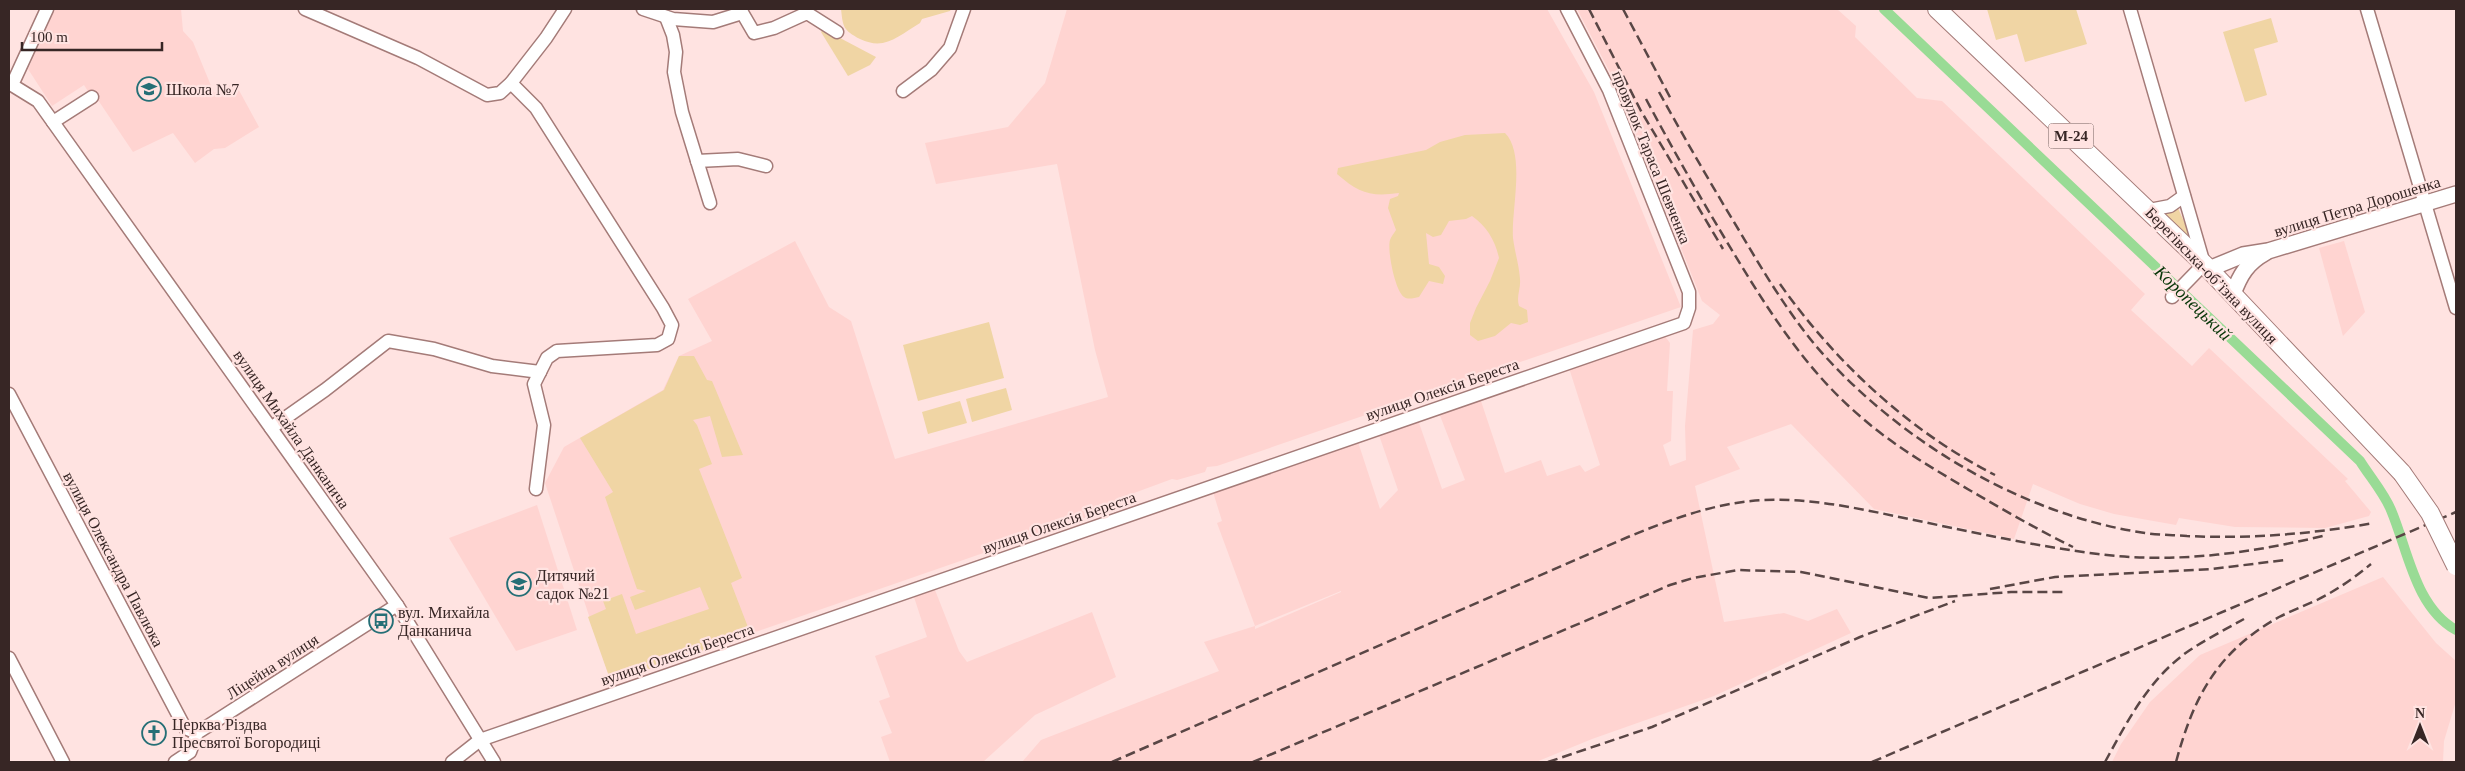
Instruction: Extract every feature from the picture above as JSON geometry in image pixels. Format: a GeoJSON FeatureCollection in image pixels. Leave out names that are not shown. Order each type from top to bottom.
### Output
{"type":"FeatureCollection","features":[{"type":"Feature","properties":{"kind":"highway","name":"Берегівська-обʼїзна вулиця"},"geometry":{"type":"LineString","coordinates":[[1937,9],[2206,266],[2402,473],[2430,513],[2456,566]]}},
{"type":"Feature","properties":{"kind":"main road","name":"вулиця Петра Дорошенка"},"geometry":{"type":"LineString","coordinates":[[2206,266],[2243,255],[2268,251],[2456,194]]}},
{"type":"Feature","properties":{"kind":"main road","name":"вулиця Петра Дорошенка"},"geometry":{"type":"LineString","coordinates":[[2233,294],[2245,267],[2253,259],[2268,251]]}},
{"type":"Feature","properties":{"kind":"street"},"geometry":{"type":"LineString","coordinates":[[10,88],[47,9]]}},
{"type":"Feature","properties":{"kind":"street"},"geometry":{"type":"LineString","coordinates":[[305,9],[418,58],[487,95],[500,93],[511,83],[546,38],[565,9]]}},
{"type":"Feature","properties":{"kind":"street"},"geometry":{"type":"LineString","coordinates":[[643,9],[666,17],[713,22],[741,11],[754,33],[774,28],[807,13],[837,32]]}},
{"type":"Feature","properties":{"kind":"street"},"geometry":{"type":"LineString","coordinates":[[903,90],[931,70],[950,48],[964,9]]}},
{"type":"Feature","properties":{"kind":"street","name":"провулок Тараса Шевченка"},"geometry":{"type":"LineString","coordinates":[[1567,9],[1609,90],[1689,292],[1688,308],[1684,323]]}},
{"type":"Feature","properties":{"kind":"street"},"geometry":{"type":"LineString","coordinates":[[2130,9],[2206,266]]}},
{"type":"Feature","properties":{"kind":"street"},"geometry":{"type":"LineString","coordinates":[[2367,9],[2456,308]]}},
{"type":"Feature","properties":{"kind":"street"},"geometry":{"type":"LineString","coordinates":[[666,17],[673,35],[676,52],[674,72],[682,112],[710,202]]}},
{"type":"Feature","properties":{"kind":"street"},"geometry":{"type":"LineString","coordinates":[[511,83],[536,108],[664,308],[672,326],[668,339],[657,345],[557,351],[548,358],[534,384],[544,425],[536,489]]}},
{"type":"Feature","properties":{"kind":"street","name":"вулиця Михайла Данканича"},"geometry":{"type":"LineString","coordinates":[[10,88],[38,101],[397,605],[494,762]]}},
{"type":"Feature","properties":{"kind":"street"},"geometry":{"type":"LineString","coordinates":[[53,122],[92,97]]}},
{"type":"Feature","properties":{"kind":"street"},"geometry":{"type":"LineString","coordinates":[[697,162],[738,159],[766,166]]}},
{"type":"Feature","properties":{"kind":"street"},"geometry":{"type":"LineString","coordinates":[[2149,210],[2170,206],[2184,196]]}},
{"type":"Feature","properties":{"kind":"street","name":"вулиця Петра Дорошенка"},"geometry":{"type":"LineString","coordinates":[[2173,295],[2206,266]]}},
{"type":"Feature","properties":{"kind":"street","name":"вулиця Олексія Береста"},"geometry":{"type":"LineString","coordinates":[[452,762],[480,740],[1684,323]]}},
{"type":"Feature","properties":{"kind":"street"},"geometry":{"type":"LineString","coordinates":[[271,428],[325,390],[388,341],[434,349],[492,366],[540,372]]}},
{"type":"Feature","properties":{"kind":"street","name":"вулиця Олександра Павлюка"},"geometry":{"type":"LineString","coordinates":[[9,394],[185,728],[197,733]]}},
{"type":"Feature","properties":{"kind":"street","name":"Ліцейна вулиця"},"geometry":{"type":"LineString","coordinates":[[197,733],[397,605]]}},
{"type":"Feature","properties":{"kind":"street"},"geometry":{"type":"LineString","coordinates":[[9,658],[63,762]]}},
{"type":"Feature","properties":{"kind":"street"},"geometry":{"type":"LineString","coordinates":[[175,762],[190,752],[197,733]]}},
{"type":"Feature","properties":{"kind":"shaded area","name":"Школа №7"},"geometry":{"type":"Polygon","coordinates":[[[55,9],[181,9],[183,31],[193,42],[214,93],[235,83],[259,127],[225,148],[214,149],[195,163],[173,133],[133,152],[98,100],[95,102],[84,85],[52,106],[28,69],[55,9]]]}},
{"type":"Feature","properties":{"kind":"shaded area"},"geometry":{"type":"Polygon","coordinates":[[[841,9],[951,9],[950,11],[922,19],[920,23],[898,37],[884,43],[877,43],[860,39],[850,33],[843,24],[841,9]]]}},
{"type":"Feature","properties":{"kind":"shaded area"},"geometry":{"type":"Polygon","coordinates":[[[1067,9],[1547,9],[1594,92],[1681,307],[1217,466],[1207,467],[1205,472],[1177,480],[1172,479],[1134,493],[1131,502],[611,682],[545,483],[564,447],[663,390],[679,356],[712,341],[688,299],[795,241],[829,307],[851,321],[895,459],[1108,397],[1095,350],[1057,164],[936,184],[925,143],[1008,127],[1045,83],[1067,9]]]}},
{"type":"Feature","properties":{"kind":"shaded area"},"geometry":{"type":"Polygon","coordinates":[[[1577,9],[1837,9],[1856,26],[1855,37],[1917,98],[1942,101],[2145,294],[2131,310],[2192,366],[2209,348],[2348,479],[2345,481],[2371,512],[2369,516],[2325,528],[2235,527],[2179,518],[2176,525],[2114,514],[2080,504],[2033,484],[2014,539],[1874,509],[1791,424],[1727,447],[1740,469],[1695,486],[1724,622],[1784,613],[1808,621],[1837,609],[1851,633],[1714,696],[1592,739],[1536,762],[1022,762],[1041,740],[1219,671],[1204,642],[1255,626],[1217,523],[1222,521],[1213,492],[1358,442],[1380,509],[1398,490],[1379,435],[1418,420],[1442,489],[1465,480],[1439,413],[1480,398],[1505,473],[1541,460],[1547,476],[1580,465],[1585,472],[1600,465],[1569,368],[1664,335],[1670,343],[1667,391],[1673,391],[1671,441],[1663,445],[1670,466],[1686,460],[1685,426],[1693,330],[1713,324],[1720,315],[1702,301],[1616,84],[1577,9]],[[1341,592],[1255,626],[1255,629],[1341,592]]]}},
{"type":"Feature","properties":{"kind":"shaded area"},"geometry":{"type":"Polygon","coordinates":[[[1987,9],[2076,9],[2087,44],[2025,62],[2017,34],[1996,40],[1987,9]]]}},
{"type":"Feature","properties":{"kind":"shaded area"},"geometry":{"type":"Polygon","coordinates":[[[2271,18],[2278,42],[2254,49],[2267,95],[2245,102],[2223,32],[2271,18]]]}},
{"type":"Feature","properties":{"kind":"shaded area"},"geometry":{"type":"Polygon","coordinates":[[[823,29],[876,57],[870,65],[848,76],[821,32],[823,29]]]}},
{"type":"Feature","properties":{"kind":"shaded area"},"geometry":{"type":"Polygon","coordinates":[[[1505,133],[1511,142],[1515,154],[1516,183],[1513,238],[1520,279],[1518,302],[1519,306],[1527,310],[1528,322],[1520,325],[1511,323],[1495,336],[1478,341],[1470,335],[1470,323],[1499,258],[1493,240],[1486,229],[1472,216],[1466,219],[1449,221],[1441,235],[1433,237],[1426,233],[1429,264],[1439,267],[1445,276],[1443,284],[1429,281],[1419,297],[1406,298],[1398,287],[1392,270],[1389,245],[1396,230],[1388,208],[1390,199],[1398,196],[1399,193],[1372,194],[1365,192],[1352,186],[1337,174],[1338,168],[1426,150],[1440,142],[1465,135],[1505,133]]]}},
{"type":"Feature","properties":{"kind":"shaded area"},"geometry":{"type":"Polygon","coordinates":[[[2178,208],[2193,242],[2164,215],[2178,208]]]}},
{"type":"Feature","properties":{"kind":"shaded area"},"geometry":{"type":"Polygon","coordinates":[[[2344,241],[2365,312],[2343,336],[2319,248],[2344,241]]]}},
{"type":"Feature","properties":{"kind":"shaded area"},"geometry":{"type":"Polygon","coordinates":[[[989,322],[1004,378],[918,401],[903,345],[989,322]]]}},
{"type":"Feature","properties":{"kind":"shaded area"},"geometry":{"type":"Polygon","coordinates":[[[679,356],[694,356],[707,380],[712,381],[743,455],[722,457],[710,416],[693,420],[697,425],[712,464],[699,469],[742,578],[731,583],[751,635],[611,682],[588,617],[606,609],[603,601],[622,594],[636,634],[709,609],[700,587],[635,610],[630,597],[646,591],[637,589],[605,497],[613,492],[580,438],[664,390],[679,356]]]}},
{"type":"Feature","properties":{"kind":"shaded area"},"geometry":{"type":"Polygon","coordinates":[[[1006,388],[1012,410],[972,422],[966,399],[1006,388]]]}},
{"type":"Feature","properties":{"kind":"shaded area"},"geometry":{"type":"Polygon","coordinates":[[[960,401],[967,423],[928,434],[922,412],[960,401]]]}},
{"type":"Feature","properties":{"kind":"shaded area","name":"Дитячий садок №21"},"geometry":{"type":"Polygon","coordinates":[[[537,505],[577,630],[516,651],[449,538],[537,505]]]}},
{"type":"Feature","properties":{"kind":"shaded area"},"geometry":{"type":"Polygon","coordinates":[[[2383,577],[2436,643],[2456,661],[2456,701],[2444,741],[2443,762],[2112,762],[2121,744],[2150,702],[2200,655],[2383,577]]]}},
{"type":"Feature","properties":{"kind":"shaded area"},"geometry":{"type":"Polygon","coordinates":[[[935,590],[959,651],[967,662],[1092,612],[1116,677],[1035,715],[983,762],[890,762],[881,737],[892,733],[879,701],[890,697],[875,656],[927,637],[914,597],[935,590]]]}},
{"type":"Feature","properties":{"kind":"waterway","name":"Коропецький"},"geometry":{"type":"LineString","coordinates":[[1884,9],[2360,461],[2388,504],[2414,576],[2422,592],[2442,620],[2456,630]]}},
{"type":"Feature","properties":{"kind":"railway"},"geometry":{"type":"LineString","coordinates":[[1589,9],[1641,111],[1723,249]]}},
{"type":"Feature","properties":{"kind":"railway"},"geometry":{"type":"LineString","coordinates":[[1623,9],[1672,101]]}},
{"type":"Feature","properties":{"kind":"railway"},"geometry":{"type":"LineString","coordinates":[[1659,92],[1767,276],[1785,305],[1816,346],[1848,380],[1884,412],[1923,442],[1965,468],[2008,491],[2053,509],[2099,524],[2145,533],[2211,537],[2258,536],[2304,533],[2374,523]]}},
{"type":"Feature","properties":{"kind":"railway"},"geometry":{"type":"LineString","coordinates":[[1646,99],[1704,203],[1769,310],[1802,356],[1840,398],[1874,428],[1914,456],[2009,513],[2073,547]]}},
{"type":"Feature","properties":{"kind":"railway"},"geometry":{"type":"LineString","coordinates":[[1780,284],[1825,341],[1876,393],[1933,438],[1995,475]]}},
{"type":"Feature","properties":{"kind":"railway"},"geometry":{"type":"LineString","coordinates":[[1112,762],[1628,537],[1688,514],[1735,503],[1791,500],[1830,504],[2027,543],[2127,557],[2185,557],[2242,552],[2327,535]]}},
{"type":"Feature","properties":{"kind":"railway"},"geometry":{"type":"LineString","coordinates":[[1872,762],[2456,512]]}},
{"type":"Feature","properties":{"kind":"railway"},"geometry":{"type":"LineString","coordinates":[[1990,589],[2055,577],[2212,569],[2285,560]]}},
{"type":"Feature","properties":{"kind":"railway"},"geometry":{"type":"LineString","coordinates":[[2176,762],[2183,738],[2200,696],[2211,678],[2239,645],[2279,617],[2317,600],[2338,588],[2371,564]]}},
{"type":"Feature","properties":{"kind":"railway"},"geometry":{"type":"LineString","coordinates":[[1253,762],[1670,585],[1693,578],[1738,570],[1801,572],[1929,598],[2011,592],[2065,592]]}},
{"type":"Feature","properties":{"kind":"railway"},"geometry":{"type":"LineString","coordinates":[[1548,762],[1652,727],[1860,637],[1955,601]]}},
{"type":"Feature","properties":{"kind":"railway"},"geometry":{"type":"LineString","coordinates":[[2105,762],[2131,715],[2163,673],[2190,650],[2244,619]]}},
{"type":"Feature","properties":{"kind":"place","name":"Школа №7"},"geometry":{"type":"Point","coordinates":[149,89]}},
{"type":"Feature","properties":{"kind":"place","name":"Дитячий садок №21"},"geometry":{"type":"Point","coordinates":[519,584]}},
{"type":"Feature","properties":{"kind":"place","name":"вул. Михайла Данканича"},"geometry":{"type":"Point","coordinates":[381,621]}},
{"type":"Feature","properties":{"kind":"place","name":"Церква Різдва Пресвятої Богородиці"},"geometry":{"type":"Point","coordinates":[154,733]}}]}
